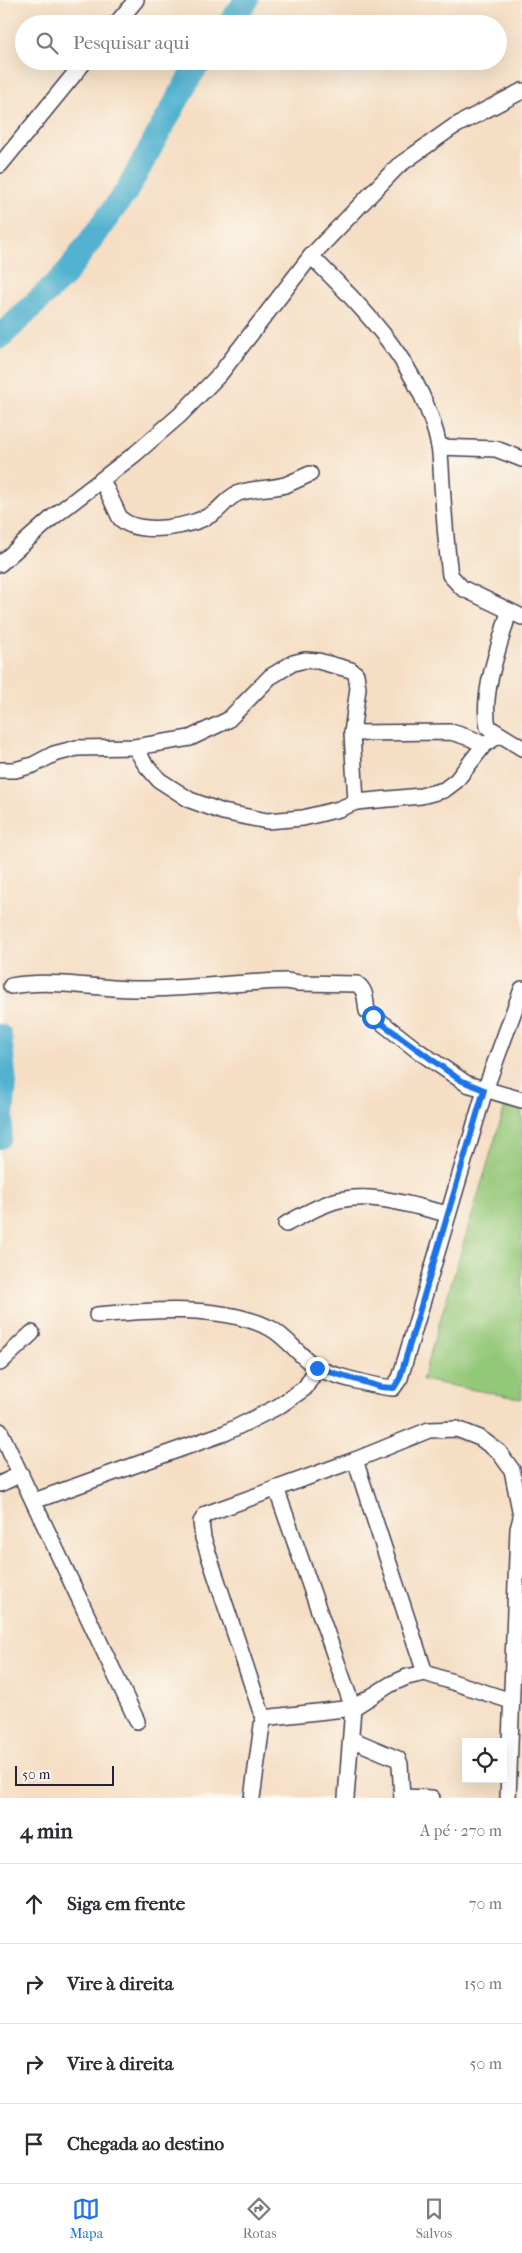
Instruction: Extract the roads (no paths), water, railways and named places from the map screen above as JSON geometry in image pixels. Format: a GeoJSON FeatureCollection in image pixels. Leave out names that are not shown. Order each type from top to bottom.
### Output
{"type":"FeatureCollection","features":[{"type":"Feature","properties":{"kind":"street"},"geometry":{"type":"LineString","coordinates":[[124,15],[136,0]]}},
{"type":"Feature","properties":{"kind":"street"},"geometry":{"type":"LineString","coordinates":[[0,164],[78,70]]}},
{"type":"Feature","properties":{"kind":"street"},"geometry":{"type":"LineString","coordinates":[[0,564],[53,516],[102,480],[180,415],[220,374],[311,256],[398,166],[453,127],[522,91]]}},
{"type":"Feature","properties":{"kind":"street"},"geometry":{"type":"LineString","coordinates":[[311,256],[365,310],[395,349],[427,407],[439,447],[450,575],[462,588],[515,614],[486,696],[485,713],[488,728],[498,736],[522,748]]}},
{"type":"Feature","properties":{"kind":"street"},"geometry":{"type":"LineString","coordinates":[[439,447],[496,449],[522,459]]}},
{"type":"Feature","properties":{"kind":"street"},"geometry":{"type":"LineString","coordinates":[[102,480],[120,518],[125,523],[132,526],[168,528],[189,524],[214,513],[237,494],[284,485],[310,474]]}},
{"type":"Feature","properties":{"kind":"street"},"geometry":{"type":"LineString","coordinates":[[0,770],[15,770],[54,754],[77,748],[135,748],[190,738],[228,720],[270,677],[293,663],[305,660],[351,670],[356,674],[358,688],[352,732],[356,802]]}},
{"type":"Feature","properties":{"kind":"street"},"geometry":{"type":"LineString","coordinates":[[352,732],[451,732],[484,745]]}},
{"type":"Feature","properties":{"kind":"street"},"geometry":{"type":"LineString","coordinates":[[135,748],[145,764],[159,780],[190,800],[223,812],[267,821],[303,818],[339,809],[356,802],[421,796],[444,790],[456,781],[484,745],[498,736]]}},
{"type":"Feature","properties":{"kind":"street"},"geometry":{"type":"LineString","coordinates":[[11,986],[53,982],[89,987],[135,989],[286,981],[357,984],[362,988],[365,995],[367,1012],[460,1080],[484,1090],[522,1100]]}},
{"type":"Feature","properties":{"kind":"street"},"geometry":{"type":"LineString","coordinates":[[97,1315],[157,1309],[225,1314],[270,1329],[317,1368],[381,1387],[394,1388],[400,1378],[484,1090],[522,989]]}},
{"type":"Feature","properties":{"kind":"street"},"geometry":{"type":"LineString","coordinates":[[286,1224],[333,1201],[351,1198],[369,1198],[448,1214]]}},
{"type":"Feature","properties":{"kind":"street"},"geometry":{"type":"LineString","coordinates":[[0,1363],[32,1332]]}},
{"type":"Feature","properties":{"kind":"street"},"geometry":{"type":"LineString","coordinates":[[34,1500],[225,1433],[279,1406],[305,1388],[317,1368]]}},
{"type":"Feature","properties":{"kind":"street"},"geometry":{"type":"LineString","coordinates":[[252,1798],[263,1718],[203,1538],[201,1522],[206,1514],[355,1460],[429,1430],[457,1429],[480,1438],[499,1452],[512,1470],[521,1514],[518,1529],[511,1701],[513,1792]]}},
{"type":"Feature","properties":{"kind":"street"},"geometry":{"type":"LineString","coordinates":[[0,1431],[137,1721]]}},
{"type":"Feature","properties":{"kind":"street"},"geometry":{"type":"LineString","coordinates":[[355,1460],[426,1673]]}},
{"type":"Feature","properties":{"kind":"street"},"geometry":{"type":"LineString","coordinates":[[0,1484],[21,1474]]}},
{"type":"Feature","properties":{"kind":"street"},"geometry":{"type":"LineString","coordinates":[[276,1488],[353,1708],[346,1798]]}},
{"type":"Feature","properties":{"kind":"street"},"geometry":{"type":"LineString","coordinates":[[263,1718],[353,1708],[391,1684],[407,1677],[426,1673],[511,1701]]}},
{"type":"Feature","properties":{"kind":"street"},"geometry":{"type":"LineString","coordinates":[[350,1739],[398,1759],[402,1798],[432,1798]]}},
{"type":"Feature","properties":{"kind":"waterway"},"geometry":{"type":"LineString","coordinates":[[236,15],[247,0]]}},
{"type":"Feature","properties":{"kind":"waterway"},"geometry":{"type":"LineString","coordinates":[[0,337],[65,275],[126,192],[194,70]]}},
{"type":"Feature","properties":{"kind":"waterway"},"geometry":{"type":"LineString","coordinates":[[0,1036],[5,1083],[0,1137]]}}]}
